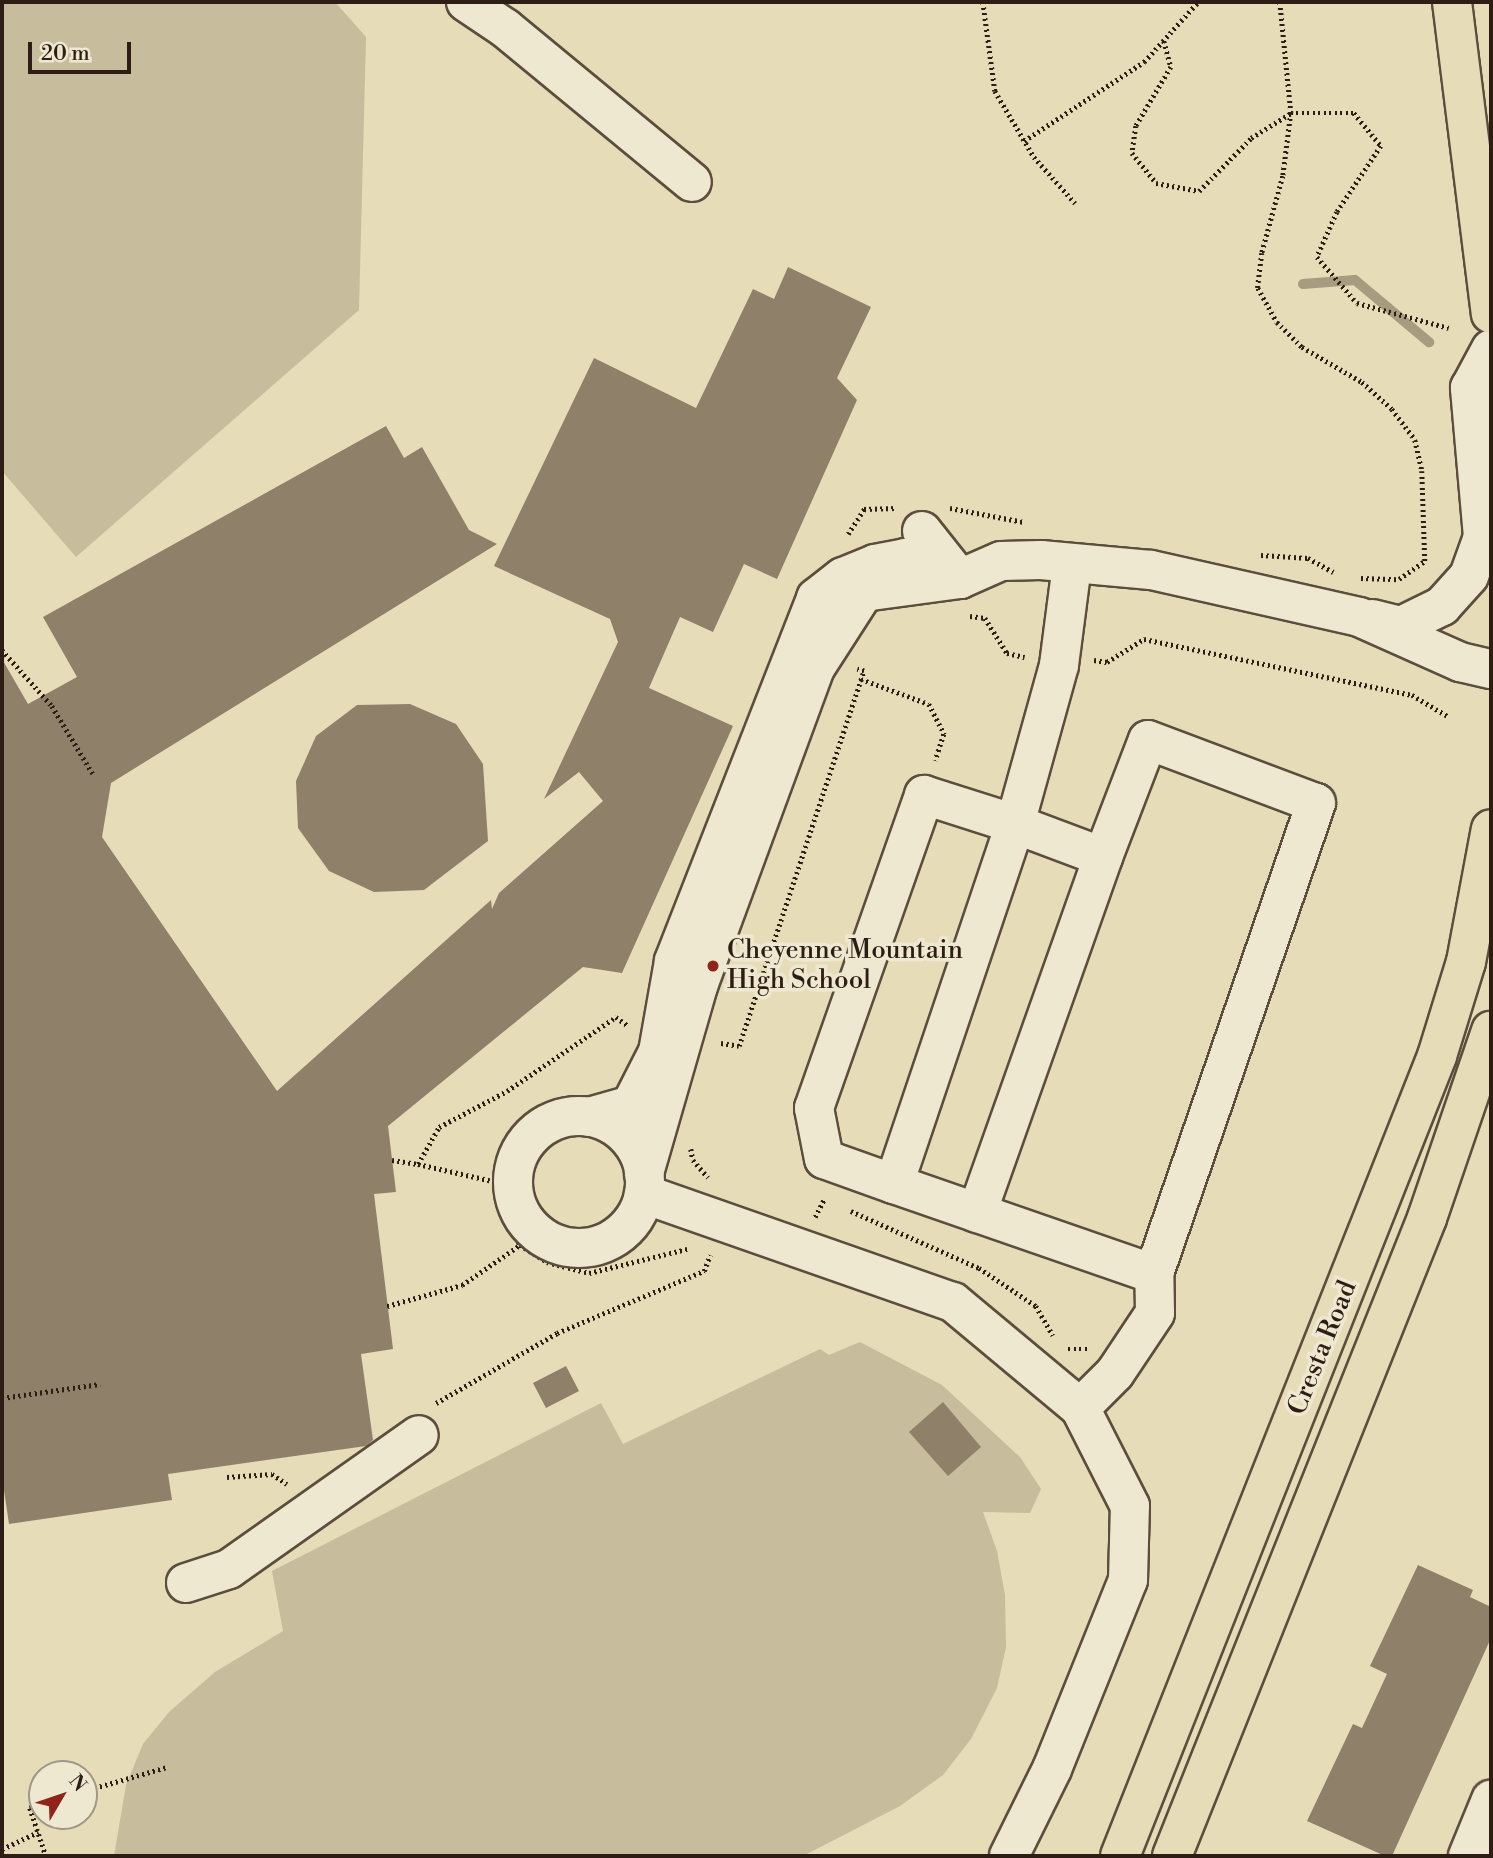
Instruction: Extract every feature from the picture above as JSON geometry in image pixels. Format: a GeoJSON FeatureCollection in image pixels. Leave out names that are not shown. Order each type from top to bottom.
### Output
{"type":"FeatureCollection","features":[{"type":"Feature","properties":{"kind":"main road"},"geometry":{"type":"LineString","coordinates":[[1452,2],[1491,314]]}},
{"type":"Feature","properties":{"kind":"main road","name":"Cresta Road"},"geometry":{"type":"LineString","coordinates":[[1121,1856],[1437,1056],[1466,962],[1491,829]]}},
{"type":"Feature","properties":{"kind":"main road","name":"Cresta Road"},"geometry":{"type":"LineString","coordinates":[[1172,1856],[1427,1218],[1491,1031]]}},
{"type":"Feature","properties":{"kind":"street"},"geometry":{"type":"LineString","coordinates":[[466,2],[505,28],[692,182]]}},
{"type":"Feature","properties":{"kind":"street"},"geometry":{"type":"LineString","coordinates":[[960,579],[905,558],[875,564],[843,577],[816,598],[674,961],[658,1052],[631,1105],[575,1113],[548,1123],[519,1152],[513,1172],[514,1195],[522,1216],[537,1234],[557,1245],[580,1248],[602,1244],[621,1233],[636,1215],[698,986],[815,667],[864,592],[960,579],[1001,561],[1041,560],[1072,565],[1151,570],[1401,626],[1442,606],[1469,576],[1483,537],[1470,388],[1491,349]]}},
{"type":"Feature","properties":{"kind":"street"},"geometry":{"type":"LineString","coordinates":[[921,516],[960,579]]}},
{"type":"Feature","properties":{"kind":"street"},"geometry":{"type":"LineString","coordinates":[[894,1184],[1015,824],[1059,665],[1072,565]]}},
{"type":"Feature","properties":{"kind":"street"},"geometry":{"type":"LineString","coordinates":[[1359,617],[1460,662],[1491,668]]}},
{"type":"Feature","properties":{"kind":"street"},"geometry":{"type":"LineString","coordinates":[[978,1213],[1148,740],[1316,803],[1154,1275],[1155,1313],[1115,1373],[1080,1408]]}},
{"type":"Feature","properties":{"kind":"street"},"geometry":{"type":"LineString","coordinates":[[1104,857],[1015,824],[924,795],[814,1108],[824,1159],[1154,1275]]}},
{"type":"Feature","properties":{"kind":"street"},"geometry":{"type":"LineString","coordinates":[[575,1113],[626,1136],[638,1153],[644,1183]]}},
{"type":"Feature","properties":{"kind":"street"},"geometry":{"type":"LineString","coordinates":[[644,1183],[953,1303],[1080,1408],[1130,1506],[1128,1580],[1052,1769],[1014,1845]]}},
{"type":"Feature","properties":{"kind":"street"},"geometry":{"type":"LineString","coordinates":[[186,1583],[229,1569],[319,1505],[424,1421]]}},
{"type":"Feature","properties":{"kind":"street"},"geometry":{"type":"LineString","coordinates":[[1468,1856],[1491,1800]]}},
{"type":"Feature","properties":{"kind":"path"},"geometry":{"type":"LineString","coordinates":[[983,2],[995,91],[1024,141],[1075,203]]}},
{"type":"Feature","properties":{"kind":"path"},"geometry":{"type":"LineString","coordinates":[[1024,141],[1144,62],[1198,2]]}},
{"type":"Feature","properties":{"kind":"path"},"geometry":{"type":"LineString","coordinates":[[1280,2],[1291,113],[1283,176],[1262,253],[1258,288],[1277,322],[1302,346],[1362,383],[1392,409],[1415,440],[1422,471],[1425,561],[1442,606]]}},
{"type":"Feature","properties":{"kind":"path"},"geometry":{"type":"LineString","coordinates":[[1164,41],[1171,67],[1136,126],[1132,153],[1156,183],[1199,191],[1251,138],[1291,113],[1354,113],[1381,146],[1337,212],[1317,257],[1357,303],[1449,328]]}},
{"type":"Feature","properties":{"kind":"path"},"geometry":{"type":"LineString","coordinates":[[843,542],[864,509],[1038,524]]}},
{"type":"Feature","properties":{"kind":"path"},"geometry":{"type":"LineString","coordinates":[[1248,554],[1308,558],[1341,577]]}},
{"type":"Feature","properties":{"kind":"path"},"geometry":{"type":"LineString","coordinates":[[1353,577],[1399,579],[1425,561]]}},
{"type":"Feature","properties":{"kind":"path"},"geometry":{"type":"LineString","coordinates":[[1089,658],[1107,662],[1144,639],[1412,695],[1448,717]]}},
{"type":"Feature","properties":{"kind":"path"},"geometry":{"type":"LineString","coordinates":[[2,650],[52,706],[93,774]]}},
{"type":"Feature","properties":{"kind":"path"},"geometry":{"type":"LineString","coordinates":[[861,679],[929,704],[944,734],[924,795]]}},
{"type":"Feature","properties":{"kind":"path"},"geometry":{"type":"LineString","coordinates":[[418,1164],[439,1127],[464,1110],[507,1091],[617,1017],[636,1031]]}},
{"type":"Feature","properties":{"kind":"path"},"geometry":{"type":"LineString","coordinates":[[575,1113],[539,1119],[508,1144],[497,1182],[501,1214],[520,1245],[547,1262],[589,1273],[694,1248]]}},
{"type":"Feature","properties":{"kind":"path"},"geometry":{"type":"LineString","coordinates":[[393,1160],[497,1182]]}},
{"type":"Feature","properties":{"kind":"path"},"geometry":{"type":"LineString","coordinates":[[387,1306],[462,1285],[520,1245]]}},
{"type":"Feature","properties":{"kind":"path"},"geometry":{"type":"LineString","coordinates":[[424,1421],[558,1333],[704,1272],[712,1251],[703,1249]]}},
{"type":"Feature","properties":{"kind":"path"},"geometry":{"type":"LineString","coordinates":[[2,1398],[100,1384]]}},
{"type":"Feature","properties":{"kind":"path"},"geometry":{"type":"LineString","coordinates":[[227,1477],[272,1474],[319,1505]]}},
{"type":"Feature","properties":{"kind":"path"},"geometry":{"type":"LineString","coordinates":[[98,1787],[167,1767]]}},
{"type":"Feature","properties":{"kind":"path"},"geometry":{"type":"LineString","coordinates":[[2,1849],[38,1832],[46,1856]]}},
{"type":"Feature","properties":{"kind":"shaded area"},"geometry":{"type":"Polygon","coordinates":[[[2,2],[335,2],[366,37],[359,310],[76,557],[2,471],[2,2]]]}},
{"type":"Feature","properties":{"kind":"shaded area"},"geometry":{"type":"Polygon","coordinates":[[[860,1342],[942,1385],[1020,1457],[1041,1489],[1030,1513],[983,1512],[997,1551],[1005,1595],[1006,1647],[997,1688],[971,1739],[943,1775],[900,1806],[803,1856],[114,1856],[126,1785],[143,1744],[169,1712],[215,1672],[283,1631],[272,1571],[601,1403],[623,1444],[820,1349],[829,1355],[860,1342]]]}},
{"type":"Feature","properties":{"kind":"building"},"geometry":{"type":"Polygon","coordinates":[[[788,267],[871,307],[837,378],[857,400],[777,579],[744,564],[713,632],[680,617],[649,688],[733,726],[622,973],[583,967],[388,1126],[396,1192],[374,1194],[393,1349],[361,1354],[373,1440],[366,1446],[168,1474],[172,1500],[9,1524],[2,1477],[2,659],[28,704],[77,677],[43,617],[386,426],[404,458],[422,447],[469,530],[497,544],[111,783],[102,837],[277,1091],[491,900],[492,909],[499,893],[603,801],[579,772],[544,799],[618,642],[610,619],[494,566],[594,358],[696,408],[753,289],[774,299],[788,267]]]}},
{"type":"Feature","properties":{"kind":"building"},"geometry":{"type":"Polygon","coordinates":[[[410,704],[456,724],[483,764],[488,841],[424,890],[374,892],[329,871],[298,828],[296,781],[316,736],[357,705],[410,704]]]}},
{"type":"Feature","properties":{"kind":"building"},"geometry":{"type":"Polygon","coordinates":[[[566,1366],[579,1391],[546,1408],[533,1383],[566,1366]]]}},
{"type":"Feature","properties":{"kind":"building"},"geometry":{"type":"Polygon","coordinates":[[[943,1402],[981,1447],[948,1476],[909,1432],[943,1402]]]}},
{"type":"Feature","properties":{"kind":"building"},"geometry":{"type":"Polygon","coordinates":[[[1418,1565],[1473,1590],[1470,1597],[1491,1607],[1491,1638],[1392,1856],[1385,1856],[1307,1821],[1353,1724],[1362,1728],[1387,1674],[1370,1666],[1418,1565]]]}},
{"type":"Feature","properties":{"kind":"waterway"},"geometry":{"type":"LineString","coordinates":[[1303,284],[1355,280],[1429,342]]}},
{"type":"Feature","properties":{"kind":"place","name":"Cheyenne Mountain High School"},"geometry":{"type":"Point","coordinates":[713,966]}}]}
